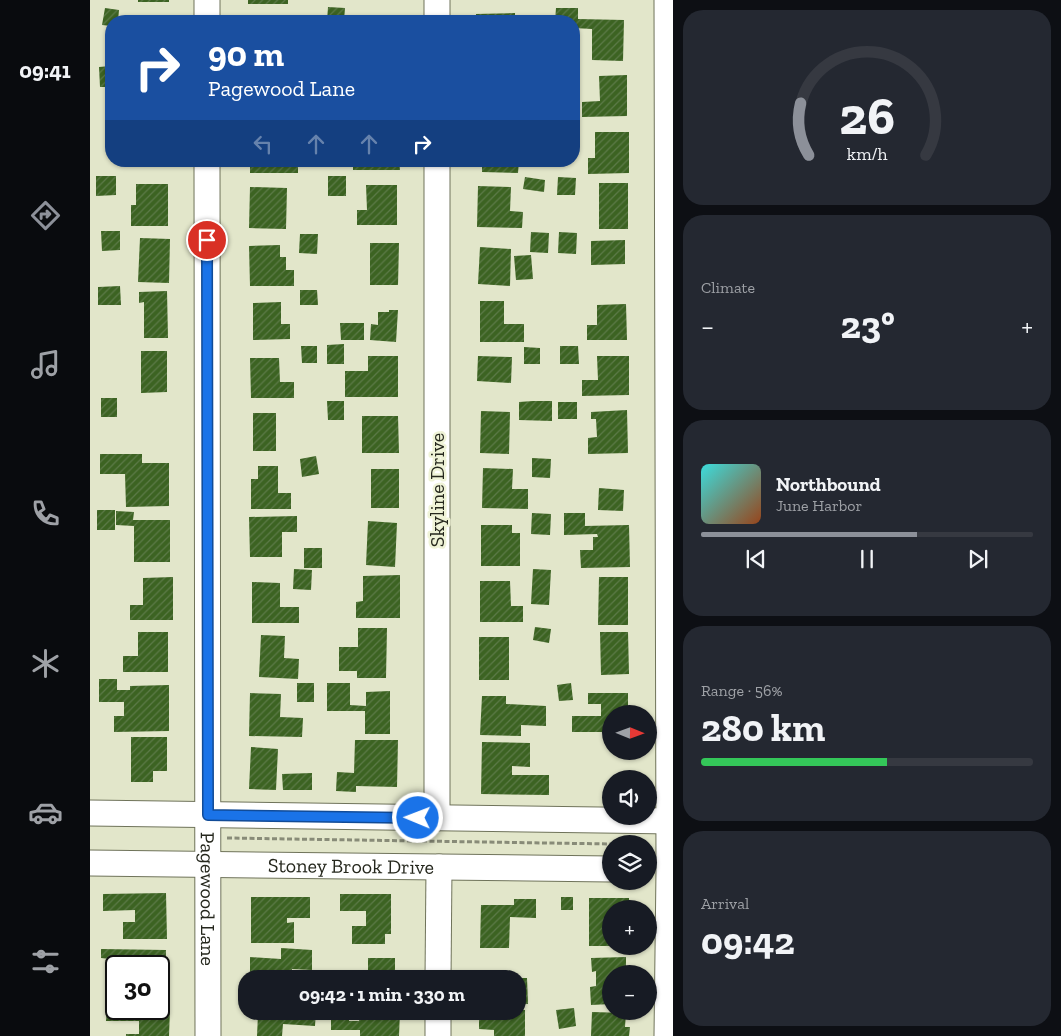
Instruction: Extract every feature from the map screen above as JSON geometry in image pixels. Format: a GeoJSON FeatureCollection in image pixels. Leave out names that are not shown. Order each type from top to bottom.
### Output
{"type":"FeatureCollection","features":[{"type":"Feature","properties":{"kind":"street"},"geometry":{"type":"LineString","coordinates":[[207,0],[207,15]]}},
{"type":"Feature","properties":{"kind":"street"},"geometry":{"type":"LineString","coordinates":[[437,0],[437,15]]}},
{"type":"Feature","properties":{"kind":"street"},"geometry":{"type":"LineString","coordinates":[[667,0],[671,821],[664,870],[667,1036]]}},
{"type":"Feature","properties":{"kind":"street","name":"Pagewood Lane"},"geometry":{"type":"LineString","coordinates":[[207,167],[208,1036]]}},
{"type":"Feature","properties":{"kind":"street","name":"Skyline Drive"},"geometry":{"type":"LineString","coordinates":[[437,167],[437,818]]}},
{"type":"Feature","properties":{"kind":"street"},"geometry":{"type":"LineString","coordinates":[[90,814],[208,826],[437,818],[671,821]]}},
{"type":"Feature","properties":{"kind":"street","name":"Stoney Brook Drive"},"geometry":{"type":"LineString","coordinates":[[90,863],[602,869]]}},
{"type":"Feature","properties":{"kind":"street"},"geometry":{"type":"LineString","coordinates":[[438,970],[439,867]]}},
{"type":"Feature","properties":{"kind":"street"},"geometry":{"type":"LineString","coordinates":[[438,1020],[438,1036]]}},
{"type":"Feature","properties":{"kind":"path"},"geometry":{"type":"LineString","coordinates":[[208,826],[602,844]]}},
{"type":"Feature","properties":{"kind":"building"},"geometry":{"type":"Polygon","coordinates":[[[138,0],[169,0],[169,2],[138,2],[138,0]]]}},
{"type":"Feature","properties":{"kind":"building"},"geometry":{"type":"Polygon","coordinates":[[[248,0],[288,0],[288,4],[248,4],[248,0]]]}},
{"type":"Feature","properties":{"kind":"building"},"geometry":{"type":"Polygon","coordinates":[[[328,7],[345,8],[344,15],[327,15],[328,7]]]}},
{"type":"Feature","properties":{"kind":"building"},"geometry":{"type":"Polygon","coordinates":[[[105,8],[119,10],[119,15],[105,15],[105,25],[102,25],[105,8]]]}},
{"type":"Feature","properties":{"kind":"building"},"geometry":{"type":"Polygon","coordinates":[[[556,8],[578,8],[578,15],[555,15],[556,8]]]}},
{"type":"Feature","properties":{"kind":"building"},"geometry":{"type":"Polygon","coordinates":[[[515,13],[515,15],[476,15],[515,13]]]}},
{"type":"Feature","properties":{"kind":"building"},"geometry":{"type":"Polygon","coordinates":[[[580,19],[624,20],[623,61],[592,60],[592,29],[580,28],[580,19]]]}},
{"type":"Feature","properties":{"kind":"building"},"geometry":{"type":"Polygon","coordinates":[[[105,66],[105,87],[100,87],[99,67],[105,66]]]}},
{"type":"Feature","properties":{"kind":"building"},"geometry":{"type":"Polygon","coordinates":[[[627,75],[627,116],[582,117],[582,102],[600,101],[599,76],[627,75]]]}},
{"type":"Feature","properties":{"kind":"building"},"geometry":{"type":"Polygon","coordinates":[[[595,132],[629,132],[629,173],[588,174],[588,158],[595,158],[595,132]]]}},
{"type":"Feature","properties":{"kind":"building"},"geometry":{"type":"Polygon","coordinates":[[[250,167],[298,167],[298,173],[250,173],[250,167]]]}},
{"type":"Feature","properties":{"kind":"building"},"geometry":{"type":"Polygon","coordinates":[[[353,167],[400,167],[400,170],[353,170],[353,167]]]}},
{"type":"Feature","properties":{"kind":"building"},"geometry":{"type":"Polygon","coordinates":[[[482,167],[518,167],[518,173],[482,172],[482,167]]]}},
{"type":"Feature","properties":{"kind":"building"},"geometry":{"type":"Polygon","coordinates":[[[96,176],[116,176],[116,195],[96,196],[96,176]]]}},
{"type":"Feature","properties":{"kind":"building"},"geometry":{"type":"Polygon","coordinates":[[[328,176],[346,176],[346,196],[328,196],[328,176]]]}},
{"type":"Feature","properties":{"kind":"building"},"geometry":{"type":"Polygon","coordinates":[[[525,177],[545,180],[544,192],[523,189],[525,177]]]}},
{"type":"Feature","properties":{"kind":"building"},"geometry":{"type":"Polygon","coordinates":[[[558,177],[576,178],[575,195],[557,195],[558,177]]]}},
{"type":"Feature","properties":{"kind":"building"},"geometry":{"type":"Polygon","coordinates":[[[599,183],[628,183],[628,229],[599,229],[599,183]]]}},
{"type":"Feature","properties":{"kind":"building"},"geometry":{"type":"Polygon","coordinates":[[[136,184],[168,184],[168,226],[131,226],[131,205],[136,205],[136,184]]]}},
{"type":"Feature","properties":{"kind":"building"},"geometry":{"type":"Polygon","coordinates":[[[366,185],[397,185],[397,225],[357,225],[357,210],[367,210],[366,185]]]}},
{"type":"Feature","properties":{"kind":"building"},"geometry":{"type":"Polygon","coordinates":[[[478,186],[511,187],[510,211],[523,212],[522,228],[477,227],[478,186]]]}},
{"type":"Feature","properties":{"kind":"building"},"geometry":{"type":"Polygon","coordinates":[[[250,187],[287,188],[286,229],[249,228],[250,187]]]}},
{"type":"Feature","properties":{"kind":"building"},"geometry":{"type":"Polygon","coordinates":[[[101,231],[120,231],[120,250],[102,251],[101,231]]]}},
{"type":"Feature","properties":{"kind":"building"},"geometry":{"type":"Polygon","coordinates":[[[531,232],[549,233],[548,253],[530,252],[531,232]]]}},
{"type":"Feature","properties":{"kind":"building"},"geometry":{"type":"Polygon","coordinates":[[[559,232],[577,233],[576,254],[558,253],[559,232]]]}},
{"type":"Feature","properties":{"kind":"building"},"geometry":{"type":"Polygon","coordinates":[[[300,234],[318,234],[317,254],[299,253],[300,234]]]}},
{"type":"Feature","properties":{"kind":"building"},"geometry":{"type":"Polygon","coordinates":[[[140,238],[170,239],[169,283],[138,282],[140,238]]]}},
{"type":"Feature","properties":{"kind":"building"},"geometry":{"type":"Polygon","coordinates":[[[625,240],[625,264],[591,265],[591,241],[625,240]]]}},
{"type":"Feature","properties":{"kind":"building"},"geometry":{"type":"Polygon","coordinates":[[[370,243],[399,243],[398,285],[370,285],[370,243]]]}},
{"type":"Feature","properties":{"kind":"building"},"geometry":{"type":"Polygon","coordinates":[[[280,245],[280,257],[286,257],[286,270],[294,270],[294,286],[250,286],[249,246],[280,245]]]}},
{"type":"Feature","properties":{"kind":"building"},"geometry":{"type":"Polygon","coordinates":[[[480,247],[511,249],[510,286],[478,284],[480,247]]]}},
{"type":"Feature","properties":{"kind":"building"},"geometry":{"type":"Polygon","coordinates":[[[531,255],[533,279],[516,280],[514,256],[531,255]]]}},
{"type":"Feature","properties":{"kind":"building"},"geometry":{"type":"Polygon","coordinates":[[[120,286],[121,305],[98,305],[98,287],[120,286]]]}},
{"type":"Feature","properties":{"kind":"building"},"geometry":{"type":"Polygon","coordinates":[[[300,290],[317,290],[318,305],[300,305],[300,290]]]}},
{"type":"Feature","properties":{"kind":"building"},"geometry":{"type":"Polygon","coordinates":[[[167,291],[168,338],[144,338],[144,302],[139,303],[139,292],[167,291]]]}},
{"type":"Feature","properties":{"kind":"building"},"geometry":{"type":"Polygon","coordinates":[[[480,301],[504,301],[504,324],[524,324],[524,342],[480,342],[480,301]]]}},
{"type":"Feature","properties":{"kind":"building"},"geometry":{"type":"Polygon","coordinates":[[[281,302],[281,324],[290,324],[290,339],[253,340],[253,303],[281,302]]]}},
{"type":"Feature","properties":{"kind":"building"},"geometry":{"type":"Polygon","coordinates":[[[626,304],[627,340],[587,340],[587,325],[597,325],[597,305],[626,304]]]}},
{"type":"Feature","properties":{"kind":"building"},"geometry":{"type":"Polygon","coordinates":[[[389,310],[398,310],[396,342],[370,340],[371,324],[378,325],[378,312],[389,312],[389,310]]]}},
{"type":"Feature","properties":{"kind":"building"},"geometry":{"type":"Polygon","coordinates":[[[340,323],[364,323],[364,340],[341,340],[340,323]]]}},
{"type":"Feature","properties":{"kind":"building"},"geometry":{"type":"Polygon","coordinates":[[[344,344],[344,364],[327,364],[327,345],[344,344]]]}},
{"type":"Feature","properties":{"kind":"building"},"geometry":{"type":"Polygon","coordinates":[[[301,346],[317,346],[317,363],[302,363],[301,346]]]}},
{"type":"Feature","properties":{"kind":"building"},"geometry":{"type":"Polygon","coordinates":[[[560,346],[578,346],[579,364],[560,364],[560,346]]]}},
{"type":"Feature","properties":{"kind":"building"},"geometry":{"type":"Polygon","coordinates":[[[524,347],[540,348],[540,364],[524,364],[524,347]]]}},
{"type":"Feature","properties":{"kind":"building"},"geometry":{"type":"Polygon","coordinates":[[[141,351],[167,351],[167,392],[141,393],[141,351]]]}},
{"type":"Feature","properties":{"kind":"building"},"geometry":{"type":"Polygon","coordinates":[[[368,356],[398,356],[398,397],[345,397],[345,371],[368,371],[368,356]]]}},
{"type":"Feature","properties":{"kind":"building"},"geometry":{"type":"Polygon","coordinates":[[[478,356],[512,357],[511,383],[477,381],[478,356]]]}},
{"type":"Feature","properties":{"kind":"building"},"geometry":{"type":"Polygon","coordinates":[[[597,356],[629,356],[629,395],[582,396],[582,380],[598,380],[597,356]]]}},
{"type":"Feature","properties":{"kind":"building"},"geometry":{"type":"Polygon","coordinates":[[[250,358],[279,358],[280,382],[294,382],[294,398],[251,398],[250,358]]]}},
{"type":"Feature","properties":{"kind":"building"},"geometry":{"type":"Polygon","coordinates":[[[101,398],[117,398],[117,417],[101,417],[101,398]]]}},
{"type":"Feature","properties":{"kind":"building"},"geometry":{"type":"Polygon","coordinates":[[[327,401],[344,401],[344,420],[328,420],[327,401]]]}},
{"type":"Feature","properties":{"kind":"building"},"geometry":{"type":"Polygon","coordinates":[[[552,401],[552,421],[519,420],[519,402],[552,401]]]}},
{"type":"Feature","properties":{"kind":"building"},"geometry":{"type":"Polygon","coordinates":[[[558,402],[577,402],[577,419],[558,419],[558,402]]]}},
{"type":"Feature","properties":{"kind":"building"},"geometry":{"type":"Polygon","coordinates":[[[627,410],[628,453],[588,454],[588,438],[597,437],[596,419],[591,419],[591,412],[627,410]]]}},
{"type":"Feature","properties":{"kind":"building"},"geometry":{"type":"Polygon","coordinates":[[[481,411],[510,412],[509,454],[480,453],[481,411]]]}},
{"type":"Feature","properties":{"kind":"building"},"geometry":{"type":"Polygon","coordinates":[[[253,413],[276,413],[276,451],[253,451],[253,413]]]}},
{"type":"Feature","properties":{"kind":"building"},"geometry":{"type":"Polygon","coordinates":[[[362,416],[398,416],[399,453],[362,453],[362,416]]]}},
{"type":"Feature","properties":{"kind":"building"},"geometry":{"type":"Polygon","coordinates":[[[100,454],[142,454],[142,463],[169,463],[169,506],[126,507],[125,474],[100,474],[100,454]]]}},
{"type":"Feature","properties":{"kind":"building"},"geometry":{"type":"Polygon","coordinates":[[[316,456],[319,474],[302,477],[300,459],[316,456]]]}},
{"type":"Feature","properties":{"kind":"building"},"geometry":{"type":"Polygon","coordinates":[[[532,458],[551,459],[550,478],[532,477],[532,458]]]}},
{"type":"Feature","properties":{"kind":"building"},"geometry":{"type":"Polygon","coordinates":[[[258,466],[278,466],[278,493],[291,493],[291,509],[251,509],[251,479],[258,479],[258,466]]]}},
{"type":"Feature","properties":{"kind":"building"},"geometry":{"type":"Polygon","coordinates":[[[483,468],[513,469],[512,489],[528,489],[528,509],[482,508],[483,468]]]}},
{"type":"Feature","properties":{"kind":"building"},"geometry":{"type":"Polygon","coordinates":[[[371,469],[399,469],[399,508],[371,508],[371,469]]]}},
{"type":"Feature","properties":{"kind":"building"},"geometry":{"type":"Polygon","coordinates":[[[599,488],[624,490],[623,511],[598,510],[599,488]]]}},
{"type":"Feature","properties":{"kind":"building"},"geometry":{"type":"Polygon","coordinates":[[[97,510],[115,510],[115,530],[97,530],[97,510]]]}},
{"type":"Feature","properties":{"kind":"building"},"geometry":{"type":"Polygon","coordinates":[[[116,511],[134,512],[133,520],[170,520],[170,562],[134,562],[134,526],[116,525],[116,511]]]}},
{"type":"Feature","properties":{"kind":"building"},"geometry":{"type":"Polygon","coordinates":[[[532,513],[551,514],[550,535],[531,534],[532,513]]]}},
{"type":"Feature","properties":{"kind":"building"},"geometry":{"type":"Polygon","coordinates":[[[564,513],[585,513],[585,526],[629,525],[630,567],[581,568],[580,550],[593,550],[593,537],[598,537],[597,534],[564,535],[564,513]]]}},
{"type":"Feature","properties":{"kind":"building"},"geometry":{"type":"Polygon","coordinates":[[[297,516],[297,532],[282,532],[282,557],[250,557],[249,517],[297,516]]]}},
{"type":"Feature","properties":{"kind":"building"},"geometry":{"type":"Polygon","coordinates":[[[368,521],[397,523],[395,567],[366,565],[368,521]]]}},
{"type":"Feature","properties":{"kind":"building"},"geometry":{"type":"Polygon","coordinates":[[[481,525],[512,525],[512,533],[520,533],[520,566],[481,566],[481,525]]]}},
{"type":"Feature","properties":{"kind":"building"},"geometry":{"type":"Polygon","coordinates":[[[304,548],[322,548],[322,568],[304,568],[304,548]]]}},
{"type":"Feature","properties":{"kind":"building"},"geometry":{"type":"Polygon","coordinates":[[[294,569],[312,570],[311,590],[293,589],[294,569]]]}},
{"type":"Feature","properties":{"kind":"building"},"geometry":{"type":"Polygon","coordinates":[[[533,569],[551,570],[549,605],[531,604],[533,569]]]}},
{"type":"Feature","properties":{"kind":"building"},"geometry":{"type":"Polygon","coordinates":[[[400,575],[400,618],[356,618],[356,602],[363,601],[363,576],[400,575]]]}},
{"type":"Feature","properties":{"kind":"building"},"geometry":{"type":"Polygon","coordinates":[[[173,577],[173,620],[130,620],[130,605],[143,605],[143,578],[173,577]]]}},
{"type":"Feature","properties":{"kind":"building"},"geometry":{"type":"Polygon","coordinates":[[[599,577],[628,577],[628,625],[598,625],[599,577]]]}},
{"type":"Feature","properties":{"kind":"building"},"geometry":{"type":"Polygon","coordinates":[[[480,581],[510,581],[511,606],[523,606],[523,622],[480,622],[480,581]]]}},
{"type":"Feature","properties":{"kind":"building"},"geometry":{"type":"Polygon","coordinates":[[[252,582],[280,583],[280,607],[299,607],[299,623],[252,623],[252,582]]]}},
{"type":"Feature","properties":{"kind":"building"},"geometry":{"type":"Polygon","coordinates":[[[535,627],[551,629],[549,643],[533,640],[535,627]]]}},
{"type":"Feature","properties":{"kind":"building"},"geometry":{"type":"Polygon","coordinates":[[[358,628],[387,628],[386,678],[357,678],[357,671],[339,671],[339,647],[358,647],[358,628]]]}},
{"type":"Feature","properties":{"kind":"building"},"geometry":{"type":"Polygon","coordinates":[[[138,632],[168,632],[168,672],[123,672],[123,656],[138,656],[138,632]]]}},
{"type":"Feature","properties":{"kind":"building"},"geometry":{"type":"Polygon","coordinates":[[[600,632],[628,632],[629,674],[601,675],[600,632]]]}},
{"type":"Feature","properties":{"kind":"building"},"geometry":{"type":"Polygon","coordinates":[[[261,635],[285,636],[284,658],[299,659],[298,679],[259,677],[261,635]]]}},
{"type":"Feature","properties":{"kind":"building"},"geometry":{"type":"Polygon","coordinates":[[[479,637],[509,637],[509,680],[479,680],[479,637]]]}},
{"type":"Feature","properties":{"kind":"building"},"geometry":{"type":"Polygon","coordinates":[[[99,679],[117,679],[117,690],[130,690],[130,686],[169,685],[169,731],[114,732],[114,716],[124,716],[124,702],[99,702],[99,679]]]}},
{"type":"Feature","properties":{"kind":"building"},"geometry":{"type":"Polygon","coordinates":[[[297,683],[314,683],[314,702],[297,702],[297,683]]]}},
{"type":"Feature","properties":{"kind":"building"},"geometry":{"type":"Polygon","coordinates":[[[327,683],[350,683],[350,705],[366,706],[366,692],[390,691],[390,734],[365,734],[365,711],[327,711],[327,683]]]}},
{"type":"Feature","properties":{"kind":"building"},"geometry":{"type":"Polygon","coordinates":[[[571,683],[573,700],[559,701],[557,685],[571,683]]]}},
{"type":"Feature","properties":{"kind":"building"},"geometry":{"type":"Polygon","coordinates":[[[250,693],[281,694],[280,717],[303,718],[302,737],[249,736],[250,693]]]}},
{"type":"Feature","properties":{"kind":"building"},"geometry":{"type":"Polygon","coordinates":[[[588,693],[628,693],[628,705],[602,705],[602,732],[572,732],[572,716],[601,716],[601,704],[588,704],[588,693]]]}},
{"type":"Feature","properties":{"kind":"building"},"geometry":{"type":"Polygon","coordinates":[[[482,696],[506,696],[506,704],[546,706],[546,726],[521,725],[521,736],[480,735],[482,696]]]}},
{"type":"Feature","properties":{"kind":"building"},"geometry":{"type":"Polygon","coordinates":[[[131,737],[167,737],[167,771],[153,771],[153,782],[131,782],[131,737]]]}},
{"type":"Feature","properties":{"kind":"building"},"geometry":{"type":"Polygon","coordinates":[[[355,740],[398,740],[397,787],[356,786],[356,792],[336,791],[337,772],[354,773],[355,740]]]}},
{"type":"Feature","properties":{"kind":"building"},"geometry":{"type":"Polygon","coordinates":[[[482,742],[530,743],[530,767],[512,766],[512,775],[549,775],[549,795],[481,794],[482,742]]]}},
{"type":"Feature","properties":{"kind":"building"},"geometry":{"type":"Polygon","coordinates":[[[251,747],[278,749],[276,790],[249,789],[251,747]]]}},
{"type":"Feature","properties":{"kind":"building"},"geometry":{"type":"Polygon","coordinates":[[[312,773],[312,790],[283,790],[282,774],[312,773]]]}},
{"type":"Feature","properties":{"kind":"building"},"geometry":{"type":"Polygon","coordinates":[[[166,893],[167,939],[123,939],[123,922],[135,922],[135,910],[103,911],[103,894],[166,893]]]}},
{"type":"Feature","properties":{"kind":"building"},"geometry":{"type":"Polygon","coordinates":[[[340,894],[391,894],[391,934],[385,934],[385,944],[352,944],[352,926],[366,926],[366,911],[340,911],[340,894]]]}},
{"type":"Feature","properties":{"kind":"building"},"geometry":{"type":"Polygon","coordinates":[[[251,897],[310,897],[310,918],[287,918],[287,923],[294,922],[294,943],[251,943],[251,897]]]}},
{"type":"Feature","properties":{"kind":"building"},"geometry":{"type":"Polygon","coordinates":[[[561,897],[573,897],[573,910],[561,910],[561,897]]]}},
{"type":"Feature","properties":{"kind":"building"},"geometry":{"type":"Polygon","coordinates":[[[589,898],[629,898],[629,900],[602,900],[602,946],[589,946],[589,898]]]}},
{"type":"Feature","properties":{"kind":"building"},"geometry":{"type":"Polygon","coordinates":[[[514,899],[536,899],[536,918],[510,917],[509,948],[480,948],[481,905],[514,905],[514,899]]]}},
{"type":"Feature","properties":{"kind":"building"},"geometry":{"type":"Polygon","coordinates":[[[281,948],[312,950],[312,970],[250,970],[250,957],[281,959],[281,948]]]}},
{"type":"Feature","properties":{"kind":"building"},"geometry":{"type":"Polygon","coordinates":[[[101,949],[166,950],[166,955],[105,955],[105,958],[101,958],[101,949]]]}},
{"type":"Feature","properties":{"kind":"building"},"geometry":{"type":"Polygon","coordinates":[[[626,957],[626,965],[602,965],[602,1004],[591,1005],[590,987],[596,986],[596,971],[592,972],[591,958],[626,957]]]}},
{"type":"Feature","properties":{"kind":"building"},"geometry":{"type":"Polygon","coordinates":[[[368,958],[395,958],[395,970],[368,970],[368,958]]]}},
{"type":"Feature","properties":{"kind":"building"},"geometry":{"type":"Polygon","coordinates":[[[526,978],[527,978],[528,1004],[526,1004],[526,978]]]}},
{"type":"Feature","properties":{"kind":"building"},"geometry":{"type":"Polygon","coordinates":[[[574,1008],[576,1026],[559,1029],[556,1010],[574,1008]]]}},
{"type":"Feature","properties":{"kind":"building"},"geometry":{"type":"Polygon","coordinates":[[[592,1012],[602,1012],[602,1020],[626,1020],[625,1027],[630,1027],[629,1036],[591,1036],[592,1012]]]}},
{"type":"Feature","properties":{"kind":"building"},"geometry":{"type":"Polygon","coordinates":[[[170,1020],[169,1036],[126,1036],[126,1034],[139,1034],[139,1021],[106,1021],[170,1020]]]}},
{"type":"Feature","properties":{"kind":"building"},"geometry":{"type":"Polygon","coordinates":[[[258,1020],[315,1020],[315,1026],[283,1024],[282,1036],[257,1036],[258,1020]]]}},
{"type":"Feature","properties":{"kind":"building"},"geometry":{"type":"Polygon","coordinates":[[[331,1020],[400,1020],[399,1036],[360,1036],[360,1030],[331,1030],[331,1020]]]}},
{"type":"Feature","properties":{"kind":"building"},"geometry":{"type":"Polygon","coordinates":[[[479,1020],[525,1020],[525,1036],[494,1036],[494,1030],[479,1029],[479,1020]]]}},
{"type":"Feature","properties":{"kind":"route"},"geometry":{"type":"LineString","coordinates":[[207,240],[208,815],[418,818]]}}]}
